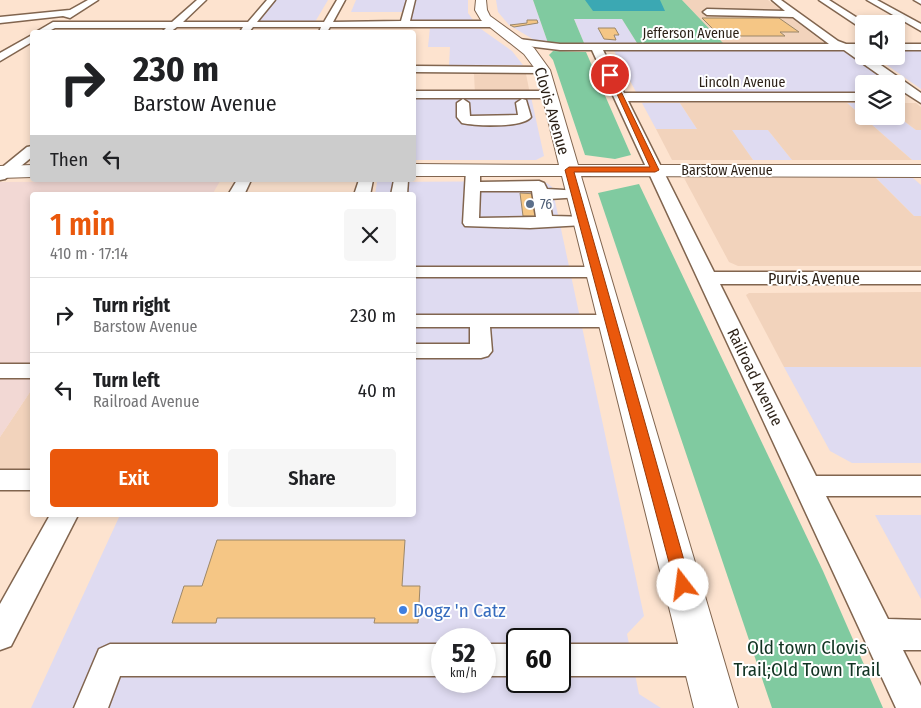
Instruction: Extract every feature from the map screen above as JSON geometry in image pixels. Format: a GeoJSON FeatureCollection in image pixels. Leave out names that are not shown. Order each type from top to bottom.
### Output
{"type":"FeatureCollection","features":[{"type":"Feature","properties":{"kind":"main road"},"geometry":{"type":"LineString","coordinates":[[481,0],[481,10],[484,18],[490,24]]}},
{"type":"Feature","properties":{"kind":"main road","name":"Clovis Avenue"},"geometry":{"type":"LineString","coordinates":[[490,24],[518,42],[539,63],[550,95],[716,708]]}},
{"type":"Feature","properties":{"kind":"main road","name":"Barstow Avenue"},"geometry":{"type":"LineString","coordinates":[[416,170],[576,194],[655,170],[921,171]]}},
{"type":"Feature","properties":{"kind":"main road"},"geometry":{"type":"LineString","coordinates":[[2,173],[30,172]]}},
{"type":"Feature","properties":{"kind":"street"},"geometry":{"type":"LineString","coordinates":[[0,20],[48,14],[70,15],[94,0]]}},
{"type":"Feature","properties":{"kind":"street"},"geometry":{"type":"LineString","coordinates":[[168,30],[202,0]]}},
{"type":"Feature","properties":{"kind":"street"},"geometry":{"type":"LineString","coordinates":[[247,29],[271,0]]}},
{"type":"Feature","properties":{"kind":"street"},"geometry":{"type":"LineString","coordinates":[[325,29],[341,0]]}},
{"type":"Feature","properties":{"kind":"street"},"geometry":{"type":"LineString","coordinates":[[405,25],[411,0]]}},
{"type":"Feature","properties":{"kind":"street"},"geometry":{"type":"LineString","coordinates":[[776,0],[834,43],[853,50],[919,98]]}},
{"type":"Feature","properties":{"kind":"street"},"geometry":{"type":"LineString","coordinates":[[824,0],[855,20]]}},
{"type":"Feature","properties":{"kind":"street"},"geometry":{"type":"LineString","coordinates":[[871,0],[921,28]]}},
{"type":"Feature","properties":{"kind":"street"},"geometry":{"type":"LineString","coordinates":[[707,12],[795,14]]}},
{"type":"Feature","properties":{"kind":"street"},"geometry":{"type":"LineString","coordinates":[[44,30],[53,25],[173,25],[247,29],[325,29],[405,25],[490,24]]}},
{"type":"Feature","properties":{"kind":"street"},"geometry":{"type":"LineString","coordinates":[[0,58],[30,39]]}},
{"type":"Feature","properties":{"kind":"street","name":"Jefferson Avenue"},"geometry":{"type":"LineString","coordinates":[[518,42],[560,47],[802,42],[855,47]]}},
{"type":"Feature","properties":{"kind":"street"},"geometry":{"type":"LineString","coordinates":[[416,69],[539,63],[544,51],[560,47]]}},
{"type":"Feature","properties":{"kind":"street","name":"Railroad Avenue"},"geometry":{"type":"LineString","coordinates":[[596,47],[914,708]]}},
{"type":"Feature","properties":{"kind":"street"},"geometry":{"type":"LineString","coordinates":[[905,47],[921,47]]}},
{"type":"Feature","properties":{"kind":"street"},"geometry":{"type":"LineString","coordinates":[[416,95],[550,95]]}},
{"type":"Feature","properties":{"kind":"street","name":"Lincoln Avenue"},"geometry":{"type":"LineString","coordinates":[[620,97],[855,97]]}},
{"type":"Feature","properties":{"kind":"street"},"geometry":{"type":"LineString","coordinates":[[905,97],[919,98]]}},
{"type":"Feature","properties":{"kind":"street"},"geometry":{"type":"LineString","coordinates":[[462,103],[463,117],[467,120],[494,122],[522,120],[525,117],[522,103]]}},
{"type":"Feature","properties":{"kind":"street"},"geometry":{"type":"LineString","coordinates":[[2,173],[30,152]]}},
{"type":"Feature","properties":{"kind":"street"},"geometry":{"type":"LineString","coordinates":[[545,220],[539,186],[472,178],[470,223],[530,223],[545,220],[576,194]]}},
{"type":"Feature","properties":{"kind":"street"},"geometry":{"type":"LineString","coordinates":[[540,194],[576,194]]}},
{"type":"Feature","properties":{"kind":"street"},"geometry":{"type":"LineString","coordinates":[[416,272],[598,272]]}},
{"type":"Feature","properties":{"kind":"street","name":"Purvis Avenue"},"geometry":{"type":"LineString","coordinates":[[707,278],[921,278]]}},
{"type":"Feature","properties":{"kind":"street"},"geometry":{"type":"LineString","coordinates":[[416,351],[481,351],[480,321]]}},
{"type":"Feature","properties":{"kind":"street"},"geometry":{"type":"LineString","coordinates":[[416,322],[611,321]]}},
{"type":"Feature","properties":{"kind":"street"},"geometry":{"type":"LineString","coordinates":[[0,371],[30,371]]}},
{"type":"Feature","properties":{"kind":"street"},"geometry":{"type":"LineString","coordinates":[[0,480],[30,480]]}},
{"type":"Feature","properties":{"kind":"street"},"geometry":{"type":"LineString","coordinates":[[807,486],[921,486]]}},
{"type":"Feature","properties":{"kind":"street"},"geometry":{"type":"LineString","coordinates":[[3,624],[63,517]]}},
{"type":"Feature","properties":{"kind":"street"},"geometry":{"type":"LineString","coordinates":[[878,634],[921,635]]}},
{"type":"Feature","properties":{"kind":"street"},"geometry":{"type":"LineString","coordinates":[[91,708],[110,660],[431,660]]}},
{"type":"Feature","properties":{"kind":"street"},"geometry":{"type":"LineString","coordinates":[[571,660],[703,660]]}},
{"type":"Feature","properties":{"kind":"shaded area"},"geometry":{"type":"Polygon","coordinates":[[[275,0],[328,0],[315,22],[258,22],[275,0]]]}},
{"type":"Feature","properties":{"kind":"shaded area"},"geometry":{"type":"Polygon","coordinates":[[[356,0],[408,0],[406,12],[351,12],[356,0]]]}},
{"type":"Feature","properties":{"kind":"shaded area"},"geometry":{"type":"Polygon","coordinates":[[[415,0],[468,0],[468,13],[473,20],[467,22],[411,22],[415,0]]]}},
{"type":"Feature","properties":{"kind":"shaded area"},"geometry":{"type":"Polygon","coordinates":[[[496,0],[533,0],[548,43],[536,41],[509,25],[498,12],[496,0]]]}},
{"type":"Feature","properties":{"kind":"shaded area"},"geometry":{"type":"Polygon","coordinates":[[[682,0],[768,0],[823,42],[723,43],[682,0]]]}},
{"type":"Feature","properties":{"kind":"shaded area"},"geometry":{"type":"Polygon","coordinates":[[[574,19],[622,19],[637,43],[584,43],[574,19]]]}},
{"type":"Feature","properties":{"kind":"shaded area"},"geometry":{"type":"Polygon","coordinates":[[[430,27],[481,29],[512,51],[523,65],[449,65],[450,47],[428,47],[430,27]]]}},
{"type":"Feature","properties":{"kind":"shaded area"},"geometry":{"type":"Polygon","coordinates":[[[614,51],[846,51],[855,58],[855,65],[865,65],[878,75],[855,75],[855,92],[636,92],[614,51]]]}},
{"type":"Feature","properties":{"kind":"shaded area"},"geometry":{"type":"Polygon","coordinates":[[[905,51],[921,51],[921,89],[905,78],[905,75],[901,75],[887,65],[905,65],[905,51]]]}},
{"type":"Feature","properties":{"kind":"shaded area"},"geometry":{"type":"Polygon","coordinates":[[[474,74],[526,74],[530,94],[475,94],[474,74]]]}},
{"type":"Feature","properties":{"kind":"shaded area"},"geometry":{"type":"Polygon","coordinates":[[[416,97],[531,97],[544,156],[536,160],[416,160],[416,97]]]}},
{"type":"Feature","properties":{"kind":"shaded area"},"geometry":{"type":"Polygon","coordinates":[[[642,103],[680,103],[697,129],[656,129],[642,103]]]}},
{"type":"Feature","properties":{"kind":"shaded area"},"geometry":{"type":"Polygon","coordinates":[[[680,103],[847,103],[855,110],[855,125],[872,125],[912,160],[792,160],[768,130],[732,130],[753,160],[672,160],[656,129],[697,129],[680,103]]]}},
{"type":"Feature","properties":{"kind":"shaded area"},"geometry":{"type":"Polygon","coordinates":[[[847,103],[855,103],[855,110],[847,103]]]}},
{"type":"Feature","properties":{"kind":"shaded area"},"geometry":{"type":"Polygon","coordinates":[[[905,103],[916,103],[921,107],[921,130],[916,130],[905,122],[905,103]]]}},
{"type":"Feature","properties":{"kind":"shaded area"},"geometry":{"type":"Polygon","coordinates":[[[905,122],[916,130],[921,130],[921,160],[912,160],[872,125],[905,125],[905,122]]]}},
{"type":"Feature","properties":{"kind":"shaded area"},"geometry":{"type":"Polygon","coordinates":[[[731,130],[768,130],[792,160],[753,160],[731,130]]]}},
{"type":"Feature","properties":{"kind":"shaded area"},"geometry":{"type":"Polygon","coordinates":[[[684,178],[876,178],[914,216],[921,216],[921,266],[738,266],[729,262],[684,178]]]}},
{"type":"Feature","properties":{"kind":"shaded area"},"geometry":{"type":"Polygon","coordinates":[[[876,178],[913,178],[921,185],[921,216],[914,216],[876,178]]]}},
{"type":"Feature","properties":{"kind":"shaded area"},"geometry":{"type":"Polygon","coordinates":[[[538,181],[547,183],[552,187],[644,616],[627,634],[639,694],[661,708],[31,708],[119,517],[416,517],[416,192],[375,192],[377,182],[538,181]]]}},
{"type":"Feature","properties":{"kind":"shaded area"},"geometry":{"type":"Polygon","coordinates":[[[0,182],[219,182],[214,192],[30,192],[30,392],[0,437],[0,182]]]}},
{"type":"Feature","properties":{"kind":"shaded area"},"geometry":{"type":"Polygon","coordinates":[[[921,292],[921,367],[784,367],[746,295],[749,293],[921,292]]]}},
{"type":"Feature","properties":{"kind":"shaded area"},"geometry":{"type":"Polygon","coordinates":[[[784,367],[921,367],[921,463],[852,463],[830,451],[784,367]]]}},
{"type":"Feature","properties":{"kind":"shaded area"},"geometry":{"type":"Polygon","coordinates":[[[30,392],[30,472],[0,472],[0,437],[30,392]]]}},
{"type":"Feature","properties":{"kind":"shaded area"},"geometry":{"type":"Polygon","coordinates":[[[875,515],[921,515],[921,599],[875,515]]]}},
{"type":"Feature","properties":{"kind":"green space"},"geometry":{"type":"Polygon","coordinates":[[[533,0],[682,0],[723,43],[637,43],[622,19],[574,19],[584,43],[548,43],[533,0]]]}},
{"type":"Feature","properties":{"kind":"green space"},"geometry":{"type":"Polygon","coordinates":[[[553,51],[586,52],[631,155],[615,159],[585,155],[553,60],[549,55],[553,51]]]}},
{"type":"Feature","properties":{"kind":"green space","name":"Old town Clovis Trail;Old Town Trail"},"geometry":{"type":"Polygon","coordinates":[[[639,184],[823,571],[883,708],[772,708],[598,193],[639,184]]]}},
{"type":"Feature","properties":{"kind":"water"},"geometry":{"type":"Polygon","coordinates":[[[585,0],[660,0],[665,11],[593,11],[585,0]]]}},
{"type":"Feature","properties":{"kind":"building"},"geometry":{"type":"Polygon","coordinates":[[[702,18],[779,18],[799,32],[780,32],[785,36],[738,36],[733,32],[716,32],[702,18]]]}},
{"type":"Feature","properties":{"kind":"building"},"geometry":{"type":"Polygon","coordinates":[[[527,20],[537,20],[538,23],[514,27],[510,25],[527,23],[527,20]]]}},
{"type":"Feature","properties":{"kind":"building"},"geometry":{"type":"Polygon","coordinates":[[[598,28],[615,28],[619,35],[614,35],[616,40],[604,39],[598,28]]]}},
{"type":"Feature","properties":{"kind":"building"},"geometry":{"type":"Polygon","coordinates":[[[520,193],[536,194],[539,216],[523,216],[520,193]]]}},
{"type":"Feature","properties":{"kind":"building"},"geometry":{"type":"Polygon","coordinates":[[[217,540],[405,540],[402,586],[420,586],[418,623],[374,623],[375,618],[217,618],[216,623],[172,623],[184,586],[202,586],[217,540]]]}},
{"type":"Feature","properties":{"kind":"place","name":"76"},"geometry":{"type":"Point","coordinates":[530,204]}},
{"type":"Feature","properties":{"kind":"place","name":"Dogz 'n Catz"},"geometry":{"type":"Point","coordinates":[403,610]}},
{"type":"Feature","properties":{"kind":"route"},"geometry":{"type":"LineString","coordinates":[[610,75],[655,170],[569,170],[683,585]]}}]}
